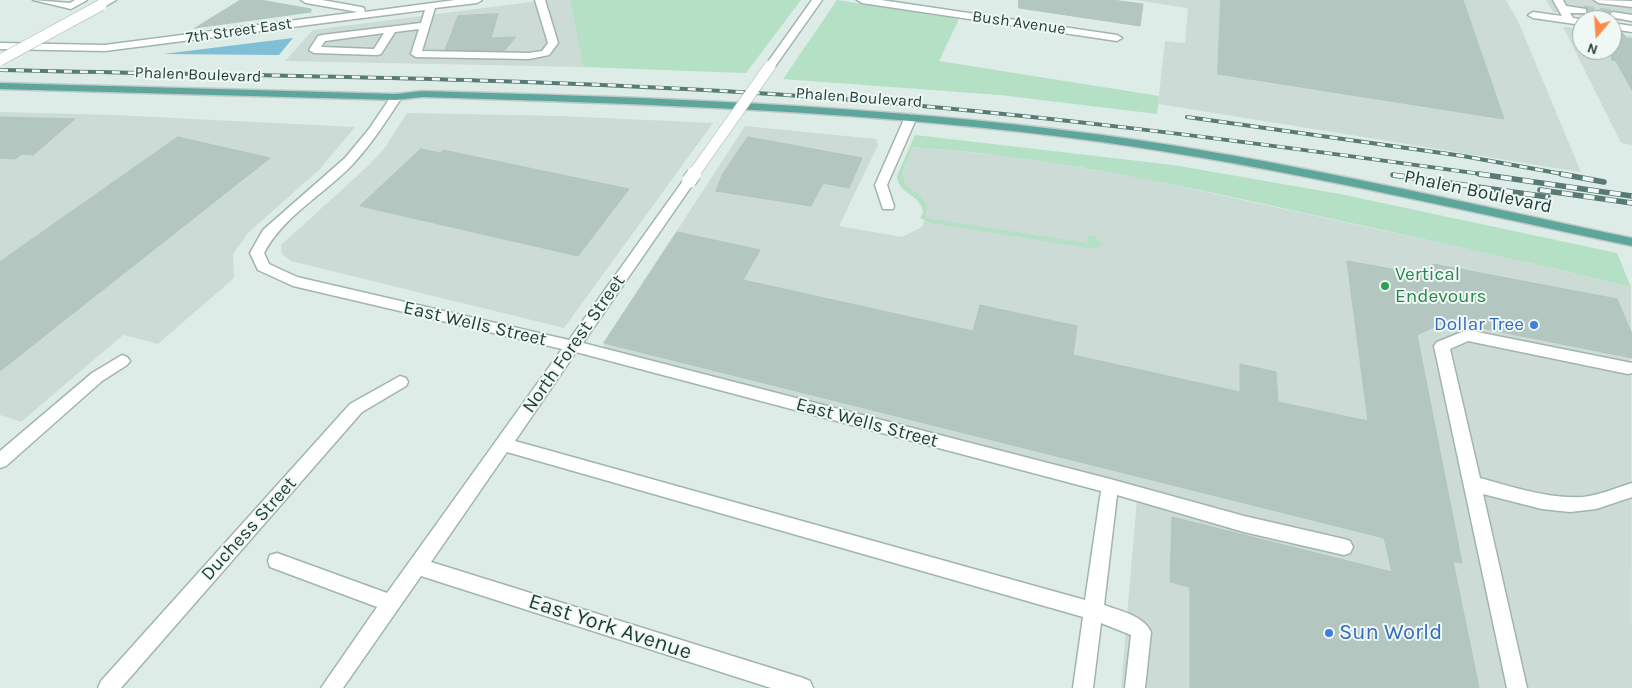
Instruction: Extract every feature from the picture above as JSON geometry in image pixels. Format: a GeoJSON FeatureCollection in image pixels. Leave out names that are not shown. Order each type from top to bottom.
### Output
{"type":"FeatureCollection","features":[{"type":"Feature","properties":{"kind":"main road","name":"Phalen Boulevard"},"geometry":{"type":"LineString","coordinates":[[0,86],[396,97],[417,101],[604,106],[909,120],[1104,139],[1238,160],[1632,242]]}},
{"type":"Feature","properties":{"kind":"street"},"geometry":{"type":"LineString","coordinates":[[38,0],[71,6],[82,0]]}},
{"type":"Feature","properties":{"kind":"street"},"geometry":{"type":"LineString","coordinates":[[0,60],[111,0]]}},
{"type":"Feature","properties":{"kind":"street"},"geometry":{"type":"LineString","coordinates":[[306,0],[377,12]]}},
{"type":"Feature","properties":{"kind":"street","name":"7th Street East"},"geometry":{"type":"LineString","coordinates":[[0,46],[105,48],[471,0]]}},
{"type":"Feature","properties":{"kind":"street"},"geometry":{"type":"LineString","coordinates":[[431,6],[416,54],[528,56],[545,53],[554,43],[540,0]]}},
{"type":"Feature","properties":{"kind":"street","name":"North Forest Street"},"geometry":{"type":"LineString","coordinates":[[331,688],[817,0]]}},
{"type":"Feature","properties":{"kind":"street","name":"Bush Avenue"},"geometry":{"type":"LineString","coordinates":[[862,0],[1117,38]]}},
{"type":"Feature","properties":{"kind":"street"},"geometry":{"type":"LineString","coordinates":[[1599,0],[1632,4]]}},
{"type":"Feature","properties":{"kind":"street"},"geometry":{"type":"LineString","coordinates":[[1561,4],[1572,10]]}},
{"type":"Feature","properties":{"kind":"street"},"geometry":{"type":"LineString","coordinates":[[1561,4],[1570,20]]}},
{"type":"Feature","properties":{"kind":"street"},"geometry":{"type":"LineString","coordinates":[[1533,15],[1570,20]]}},
{"type":"Feature","properties":{"kind":"street"},"geometry":{"type":"LineString","coordinates":[[392,29],[378,52],[314,50],[322,38],[392,29],[426,25]]}},
{"type":"Feature","properties":{"kind":"street","name":"East Wells Street"},"geometry":{"type":"LineString","coordinates":[[396,97],[374,131],[349,161],[268,233],[257,253],[263,267],[293,281],[573,346],[1110,486],[1244,524],[1344,548]]}},
{"type":"Feature","properties":{"kind":"street"},"geometry":{"type":"LineString","coordinates":[[888,206],[881,185],[909,120]]}},
{"type":"Feature","properties":{"kind":"street"},"geometry":{"type":"LineString","coordinates":[[1517,688],[1474,484],[1442,346],[1467,335],[1628,368]]}},
{"type":"Feature","properties":{"kind":"street"},"geometry":{"type":"LineString","coordinates":[[0,461],[97,377],[122,361]]}},
{"type":"Feature","properties":{"kind":"street","name":"Duchess Street"},"geometry":{"type":"LineString","coordinates":[[108,688],[356,408],[400,382]]}},
{"type":"Feature","properties":{"kind":"street"},"geometry":{"type":"LineString","coordinates":[[503,444],[1094,611],[1135,626],[1141,632],[1135,688]]}},
{"type":"Feature","properties":{"kind":"street"},"geometry":{"type":"LineString","coordinates":[[1474,484],[1552,502],[1576,504],[1593,502],[1632,490]]}},
{"type":"Feature","properties":{"kind":"street"},"geometry":{"type":"LineString","coordinates":[[1083,688],[1110,486]]}},
{"type":"Feature","properties":{"kind":"street"},"geometry":{"type":"LineString","coordinates":[[277,561],[391,603]]}},
{"type":"Feature","properties":{"kind":"street","name":"East York Avenue"},"geometry":{"type":"LineString","coordinates":[[417,566],[803,688]]}},
{"type":"Feature","properties":{"kind":"shaded area"},"geometry":{"type":"Polygon","coordinates":[[[546,0],[570,0],[583,67],[285,61],[313,30],[546,0]]]}},
{"type":"Feature","properties":{"kind":"shaded area"},"geometry":{"type":"Polygon","coordinates":[[[1134,0],[1506,0],[1518,21],[1581,172],[1158,104],[1165,41],[1185,43],[1188,8],[1134,0]]]}},
{"type":"Feature","properties":{"kind":"shaded area"},"geometry":{"type":"Polygon","coordinates":[[[1546,0],[1632,0],[1632,22],[1622,21],[1622,10],[1572,10],[1572,14],[1553,12],[1546,0]]]}},
{"type":"Feature","properties":{"kind":"shaded area"},"geometry":{"type":"Polygon","coordinates":[[[1563,27],[1572,28],[1572,45],[1563,27]]]}},
{"type":"Feature","properties":{"kind":"shaded area"},"geometry":{"type":"Polygon","coordinates":[[[1622,34],[1632,36],[1632,145],[1621,143],[1580,60],[1622,60],[1622,34]]]}},
{"type":"Feature","properties":{"kind":"shaded area"},"geometry":{"type":"Polygon","coordinates":[[[0,112],[114,115],[355,127],[320,169],[248,233],[233,254],[234,278],[158,344],[123,335],[21,422],[0,415],[0,112]]]}},
{"type":"Feature","properties":{"kind":"shaded area"},"geometry":{"type":"Polygon","coordinates":[[[407,113],[560,116],[713,123],[564,328],[291,261],[282,254],[281,245],[368,166],[384,149],[407,113]]]}},
{"type":"Feature","properties":{"kind":"shaded area"},"geometry":{"type":"Polygon","coordinates":[[[745,126],[876,139],[878,145],[839,226],[902,237],[922,227],[925,218],[921,196],[905,184],[903,171],[913,147],[927,148],[1016,157],[1137,177],[1509,258],[1631,287],[1632,688],[1121,688],[1138,487],[603,351],[604,343],[745,126]]]}},
{"type":"Feature","properties":{"kind":"green space"},"geometry":{"type":"Polygon","coordinates":[[[570,0],[801,0],[746,73],[583,67],[570,0]]]}},
{"type":"Feature","properties":{"kind":"green space"},"geometry":{"type":"Polygon","coordinates":[[[837,0],[959,19],[939,61],[1159,96],[1157,114],[1000,95],[783,79],[837,0]]]}},
{"type":"Feature","properties":{"kind":"green space"},"geometry":{"type":"Polygon","coordinates":[[[915,135],[1173,165],[1340,194],[1617,253],[1631,287],[1466,248],[1155,181],[1011,157],[913,147],[903,171],[905,184],[921,196],[927,205],[925,218],[1087,243],[1088,236],[1094,236],[1101,243],[1100,247],[1089,248],[931,223],[920,218],[923,213],[919,202],[905,191],[898,182],[897,176],[915,135]]]}},
{"type":"Feature","properties":{"kind":"water"},"geometry":{"type":"Polygon","coordinates":[[[293,38],[279,55],[163,54],[293,38]]]}},
{"type":"Feature","properties":{"kind":"building"},"geometry":{"type":"Polygon","coordinates":[[[241,0],[260,0],[311,9],[311,12],[195,28],[241,0]]]}},
{"type":"Feature","properties":{"kind":"building"},"geometry":{"type":"Polygon","coordinates":[[[1019,0],[1112,0],[1143,4],[1140,26],[1019,8],[1019,0]]]}},
{"type":"Feature","properties":{"kind":"building"},"geometry":{"type":"Polygon","coordinates":[[[1221,0],[1463,0],[1504,119],[1218,74],[1221,0]]]}},
{"type":"Feature","properties":{"kind":"building"},"geometry":{"type":"Polygon","coordinates":[[[498,14],[491,38],[516,37],[504,51],[445,50],[458,16],[498,14]]]}},
{"type":"Feature","properties":{"kind":"building"},"geometry":{"type":"Polygon","coordinates":[[[1623,33],[1626,38],[1632,39],[1632,90],[1616,61],[1612,60],[1622,60],[1623,33]]]}},
{"type":"Feature","properties":{"kind":"building"},"geometry":{"type":"Polygon","coordinates":[[[0,117],[75,119],[33,155],[22,154],[15,159],[0,158],[0,117]]]}},
{"type":"Feature","properties":{"kind":"building"},"geometry":{"type":"Polygon","coordinates":[[[178,137],[270,158],[0,371],[0,262],[178,137]]]}},
{"type":"Feature","properties":{"kind":"building"},"geometry":{"type":"Polygon","coordinates":[[[748,137],[862,158],[849,188],[823,183],[811,206],[716,191],[722,175],[748,137]]]}},
{"type":"Feature","properties":{"kind":"building"},"geometry":{"type":"Polygon","coordinates":[[[421,149],[440,153],[443,150],[629,189],[578,256],[360,206],[421,149]]]}},
{"type":"Feature","properties":{"kind":"building"},"geometry":{"type":"Polygon","coordinates":[[[677,232],[760,250],[743,280],[973,331],[980,305],[1077,326],[1073,355],[1240,392],[1240,364],[1276,372],[1278,402],[1368,421],[1347,261],[1436,277],[1433,264],[1617,299],[1632,334],[1632,358],[1446,321],[1417,335],[1462,563],[1453,561],[1479,688],[1190,688],[1190,587],[1170,582],[1172,517],[1392,572],[1384,538],[604,343],[677,232]]]}},
{"type":"Feature","properties":{"kind":"railway"},"geometry":{"type":"LineString","coordinates":[[0,70],[483,81],[676,88],[772,94],[952,109],[1131,128],[1488,175]]}},
{"type":"Feature","properties":{"kind":"railway"},"geometry":{"type":"LineString","coordinates":[[1187,117],[1463,156],[1568,175]]}},
{"type":"Feature","properties":{"kind":"railway"},"geometry":{"type":"LineString","coordinates":[[1479,174],[1632,196]]}},
{"type":"Feature","properties":{"kind":"railway"},"geometry":{"type":"LineString","coordinates":[[1561,174],[1604,182]]}},
{"type":"Feature","properties":{"kind":"railway"},"geometry":{"type":"LineString","coordinates":[[1396,175],[1393,175],[1548,197]]}},
{"type":"Feature","properties":{"kind":"railway"},"geometry":{"type":"LineString","coordinates":[[1540,190],[1632,203]]}},
{"type":"Feature","properties":{"kind":"place","name":"Vertical Endevours"},"geometry":{"type":"Point","coordinates":[1385,286]}},
{"type":"Feature","properties":{"kind":"place","name":"Dollar Tree"},"geometry":{"type":"Point","coordinates":[1534,325]}},
{"type":"Feature","properties":{"kind":"place","name":"Sun World"},"geometry":{"type":"Point","coordinates":[1329,633]}}]}
